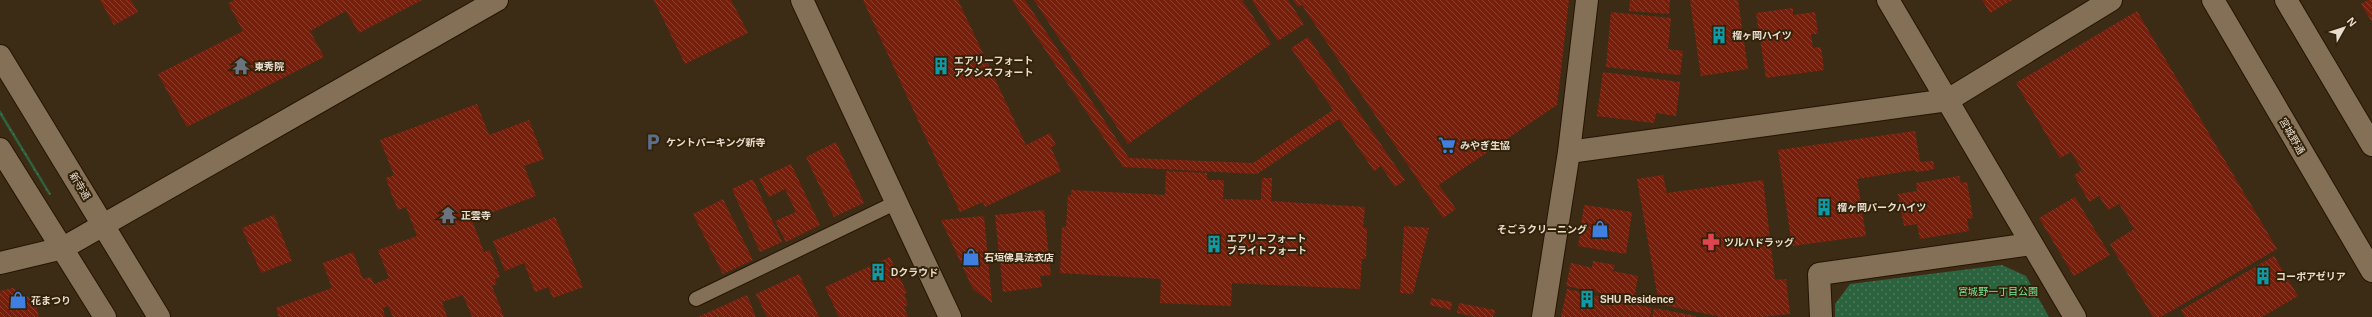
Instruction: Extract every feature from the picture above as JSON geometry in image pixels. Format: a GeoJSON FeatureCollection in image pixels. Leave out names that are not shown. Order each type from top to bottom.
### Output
{"type":"FeatureCollection","features":[{"type":"Feature","properties":{"kind":"street"},"geometry":{"type":"LineString","coordinates":[[0,263],[63,248],[104,226],[497,0]]}},
{"type":"Feature","properties":{"kind":"street"},"geometry":{"type":"LineString","coordinates":[[802,0],[950,317]]}},
{"type":"Feature","properties":{"kind":"street"},"geometry":{"type":"LineString","coordinates":[[1543,317],[1568,152],[1587,0]]}},
{"type":"Feature","properties":{"kind":"street"},"geometry":{"type":"LineString","coordinates":[[1888,0],[2075,317]]}},
{"type":"Feature","properties":{"kind":"street"},"geometry":{"type":"LineString","coordinates":[[1568,152],[1948,100],[2111,0]]}},
{"type":"Feature","properties":{"kind":"street","name":"宮城野通"},"geometry":{"type":"LineString","coordinates":[[2213,0],[2372,272]]}},
{"type":"Feature","properties":{"kind":"street"},"geometry":{"type":"LineString","coordinates":[[2286,0],[2372,145]]}},
{"type":"Feature","properties":{"kind":"street","name":"新寺通"},"geometry":{"type":"LineString","coordinates":[[0,56],[158,317]]}},
{"type":"Feature","properties":{"kind":"street"},"geometry":{"type":"LineString","coordinates":[[0,149],[105,317]]}},
{"type":"Feature","properties":{"kind":"street"},"geometry":{"type":"LineString","coordinates":[[1821,317],[1819,274],[2031,244]]}},
{"type":"Feature","properties":{"kind":"lane"},"geometry":{"type":"LineString","coordinates":[[696,299],[897,202]]}},
{"type":"Feature","properties":{"kind":"green space"},"geometry":{"type":"Polygon","coordinates":[[[0,110],[51,194],[49,195],[0,115],[0,110]]]}},
{"type":"Feature","properties":{"kind":"green space","name":"宮城野一丁目公園"},"geometry":{"type":"Polygon","coordinates":[[[2002,265],[2026,276],[2049,317],[1835,317],[1835,304],[1850,284],[2002,265]]]}},
{"type":"Feature","properties":{"kind":"building"},"geometry":{"type":"Polygon","coordinates":[[[100,0],[131,0],[138,12],[114,25],[100,0]]]}},
{"type":"Feature","properties":{"kind":"building","name":"東秀院"},"geometry":{"type":"Polygon","coordinates":[[[235,0],[422,0],[359,33],[346,11],[310,31],[324,57],[187,127],[158,74],[243,31],[228,3],[235,0]]]}},
{"type":"Feature","properties":{"kind":"building"},"geometry":{"type":"Polygon","coordinates":[[[654,0],[731,0],[748,33],[685,64],[654,0]]]}},
{"type":"Feature","properties":{"kind":"building","name":"エアリーフォート アクシスフォート"},"geometry":{"type":"Polygon","coordinates":[[[863,0],[958,0],[1026,145],[1050,133],[1056,145],[1051,147],[1061,171],[985,207],[983,202],[960,212],[863,0]]]}},
{"type":"Feature","properties":{"kind":"building"},"geometry":{"type":"Polygon","coordinates":[[[1012,0],[1025,0],[1129,158],[1253,163],[1333,110],[1291,48],[1308,37],[1405,180],[1395,187],[1381,166],[1374,171],[1339,119],[1257,174],[1123,167],[1012,0]]]}},
{"type":"Feature","properties":{"kind":"building"},"geometry":{"type":"Polygon","coordinates":[[[1034,0],[1242,0],[1271,44],[1128,144],[1034,0]]]}},
{"type":"Feature","properties":{"kind":"building"},"geometry":{"type":"Polygon","coordinates":[[[1252,0],[1288,0],[1304,24],[1278,41],[1252,0]]]}},
{"type":"Feature","properties":{"kind":"building","name":"みやぎ生協"},"geometry":{"type":"Polygon","coordinates":[[[1293,0],[1569,0],[1557,105],[1439,185],[1456,209],[1443,218],[1302,5],[1298,7],[1293,0]]]}},
{"type":"Feature","properties":{"kind":"building"},"geometry":{"type":"Polygon","coordinates":[[[1630,0],[1670,0],[1669,14],[1629,11],[1630,0]]]}},
{"type":"Feature","properties":{"kind":"building","name":"榴ヶ岡ハイツ"},"geometry":{"type":"Polygon","coordinates":[[[1690,0],[1738,0],[1748,69],[1701,76],[1690,0]]]}},
{"type":"Feature","properties":{"kind":"building"},"geometry":{"type":"Polygon","coordinates":[[[1982,0],[2012,0],[1990,13],[1982,0]]]}},
{"type":"Feature","properties":{"kind":"building"},"geometry":{"type":"Polygon","coordinates":[[[2368,0],[2372,0],[2372,22],[2361,4],[2368,0]]]}},
{"type":"Feature","properties":{"kind":"building"},"geometry":{"type":"Polygon","coordinates":[[[1793,8],[1793,15],[1815,12],[1818,34],[1811,34],[1813,48],[1821,47],[1824,70],[1766,78],[1756,13],[1793,8]]]}},
{"type":"Feature","properties":{"kind":"building"},"geometry":{"type":"Polygon","coordinates":[[[2137,11],[2277,249],[2161,317],[2153,317],[2110,244],[2134,229],[2119,204],[2108,210],[2099,196],[2089,202],[2074,175],[2082,170],[2071,152],[2060,158],[2016,83],[2137,11]]]}},
{"type":"Feature","properties":{"kind":"building"},"geometry":{"type":"Polygon","coordinates":[[[1611,12],[1671,18],[1668,49],[1683,51],[1680,75],[1606,67],[1611,12]]]}},
{"type":"Feature","properties":{"kind":"building"},"geometry":{"type":"Polygon","coordinates":[[[1603,72],[1680,82],[1676,116],[1656,113],[1654,123],[1597,116],[1603,72]]]}},
{"type":"Feature","properties":{"kind":"building","name":"正雲寺"},"geometry":{"type":"Polygon","coordinates":[[[477,104],[489,135],[529,120],[544,159],[524,166],[536,196],[472,220],[484,252],[490,250],[500,277],[495,279],[497,284],[492,286],[504,317],[472,317],[463,295],[442,302],[447,317],[393,317],[388,306],[383,308],[385,317],[279,317],[276,308],[332,288],[323,263],[353,252],[363,279],[371,277],[374,284],[389,278],[378,250],[417,236],[406,207],[398,210],[391,193],[386,178],[394,175],[380,140],[477,104]]]}},
{"type":"Feature","properties":{"kind":"building","name":"榴ヶ岡パークハイツ"},"geometry":{"type":"Polygon","coordinates":[[[1915,131],[1920,162],[1933,161],[1935,168],[1931,170],[1916,172],[1915,170],[1857,179],[1866,236],[1792,246],[1778,150],[1915,131]]]}},
{"type":"Feature","properties":{"kind":"building"},"geometry":{"type":"Polygon","coordinates":[[[836,142],[864,203],[834,217],[806,157],[836,142]]]}},
{"type":"Feature","properties":{"kind":"building"},"geometry":{"type":"Polygon","coordinates":[[[791,164],[820,225],[786,242],[775,221],[796,212],[785,189],[769,197],[759,179],[791,164]]]}},
{"type":"Feature","properties":{"kind":"building","name":"エアリーフォート ブライトフォート"},"geometry":{"type":"Polygon","coordinates":[[[1166,171],[1207,173],[1207,180],[1224,180],[1223,199],[1261,200],[1262,178],[1272,178],[1271,201],[1365,207],[1363,228],[1367,228],[1366,259],[1362,259],[1360,289],[1232,283],[1231,306],[1160,303],[1161,279],[1060,273],[1062,227],[1066,227],[1068,195],[1071,195],[1071,190],[1165,195],[1166,171]]]}},
{"type":"Feature","properties":{"kind":"building"},"geometry":{"type":"Polygon","coordinates":[[[1663,175],[1667,193],[1763,180],[1775,280],[1786,279],[1790,314],[1762,317],[1721,317],[1659,304],[1637,179],[1663,175]]]}},
{"type":"Feature","properties":{"kind":"building"},"geometry":{"type":"Polygon","coordinates":[[[1959,176],[1961,183],[1967,182],[1973,218],[1967,219],[1969,231],[1920,239],[1917,224],[1904,226],[1898,194],[1917,191],[1916,183],[1959,176]]]}},
{"type":"Feature","properties":{"kind":"building"},"geometry":{"type":"Polygon","coordinates":[[[753,179],[782,242],[760,252],[732,189],[753,179]]]}},
{"type":"Feature","properties":{"kind":"building"},"geometry":{"type":"Polygon","coordinates":[[[2075,197],[2110,255],[2074,276],[2039,218],[2075,197]]]}},
{"type":"Feature","properties":{"kind":"building"},"geometry":{"type":"Polygon","coordinates":[[[723,199],[753,260],[723,274],[693,214],[723,199]]]}},
{"type":"Feature","properties":{"kind":"building"},"geometry":{"type":"Polygon","coordinates":[[[1584,205],[1632,212],[1626,254],[1578,246],[1584,205]]]}},
{"type":"Feature","properties":{"kind":"building"},"geometry":{"type":"Polygon","coordinates":[[[1044,210],[1051,275],[1040,276],[1042,287],[1003,292],[995,215],[1044,210]]]}},
{"type":"Feature","properties":{"kind":"building"},"geometry":{"type":"Polygon","coordinates":[[[274,215],[292,261],[261,273],[242,228],[274,215]]]}},
{"type":"Feature","properties":{"kind":"building"},"geometry":{"type":"Polygon","coordinates":[[[984,216],[992,303],[973,289],[941,220],[984,216]]]}},
{"type":"Feature","properties":{"kind":"building"},"geometry":{"type":"Polygon","coordinates":[[[555,217],[583,287],[553,298],[548,287],[535,292],[524,263],[505,271],[493,241],[555,217]]]}},
{"type":"Feature","properties":{"kind":"building"},"geometry":{"type":"Polygon","coordinates":[[[1404,226],[1429,228],[1413,294],[1400,293],[1404,226]]]}},
{"type":"Feature","properties":{"kind":"building","name":"コーポアゼリア"},"geometry":{"type":"Polygon","coordinates":[[[2274,256],[2298,296],[2262,317],[2185,317],[2181,310],[2274,256]]]}},
{"type":"Feature","properties":{"kind":"building","name":"Dクラウド"},"geometry":{"type":"Polygon","coordinates":[[[890,257],[907,293],[904,294],[908,305],[904,307],[908,317],[839,317],[825,287],[890,257]]]}},
{"type":"Feature","properties":{"kind":"building"},"geometry":{"type":"Polygon","coordinates":[[[1593,261],[1615,265],[1613,271],[1638,276],[1634,300],[1566,286],[1571,263],[1592,268],[1593,261]]]}},
{"type":"Feature","properties":{"kind":"building"},"geometry":{"type":"Polygon","coordinates":[[[799,274],[819,317],[767,317],[756,294],[799,274]]]}},
{"type":"Feature","properties":{"kind":"building"},"geometry":{"type":"Polygon","coordinates":[[[13,288],[35,301],[39,317],[0,317],[0,291],[13,288]]]}},
{"type":"Feature","properties":{"kind":"building","name":"SHU Residence"},"geometry":{"type":"Polygon","coordinates":[[[1567,289],[1652,308],[1650,317],[1561,317],[1567,289]]]}},
{"type":"Feature","properties":{"kind":"building"},"geometry":{"type":"Polygon","coordinates":[[[747,295],[756,317],[698,317],[747,295]]]}},
{"type":"Feature","properties":{"kind":"building"},"geometry":{"type":"Polygon","coordinates":[[[1431,298],[1452,302],[1451,310],[1430,305],[1431,298]]]}},
{"type":"Feature","properties":{"kind":"building"},"geometry":{"type":"Polygon","coordinates":[[[1459,303],[1495,310],[1494,317],[1476,317],[1457,313],[1459,303]]]}},
{"type":"Feature","properties":{"kind":"building"},"geometry":{"type":"Polygon","coordinates":[[[1654,308],[1696,316],[1696,317],[1652,317],[1654,308]]]}},
{"type":"Feature","properties":{"kind":"place","name":"榴ヶ岡ハイツ"},"geometry":{"type":"Point","coordinates":[1719,35]}},
{"type":"Feature","properties":{"kind":"place","name":"東秀院"},"geometry":{"type":"Point","coordinates":[241,66]}},
{"type":"Feature","properties":{"kind":"place","name":"エアリーフォート アクシスフォート"},"geometry":{"type":"Point","coordinates":[941,66]}},
{"type":"Feature","properties":{"kind":"place","name":"ケントパーキング新寺"},"geometry":{"type":"Point","coordinates":[653,142]}},
{"type":"Feature","properties":{"kind":"place","name":"みやぎ生協"},"geometry":{"type":"Point","coordinates":[1447,145]}},
{"type":"Feature","properties":{"kind":"place","name":"榴ヶ岡パークハイツ"},"geometry":{"type":"Point","coordinates":[1824,207]}},
{"type":"Feature","properties":{"kind":"place","name":"正雲寺"},"geometry":{"type":"Point","coordinates":[448,215]}},
{"type":"Feature","properties":{"kind":"place","name":"そごうクリーニング"},"geometry":{"type":"Point","coordinates":[1600,229]}},
{"type":"Feature","properties":{"kind":"place","name":"ツルハドラッグ"},"geometry":{"type":"Point","coordinates":[1711,242]}},
{"type":"Feature","properties":{"kind":"place","name":"エアリーフォート ブライトフォート"},"geometry":{"type":"Point","coordinates":[1214,244]}},
{"type":"Feature","properties":{"kind":"place","name":"石垣佛具法衣店"},"geometry":{"type":"Point","coordinates":[971,257]}},
{"type":"Feature","properties":{"kind":"place","name":"Dクラウド"},"geometry":{"type":"Point","coordinates":[878,272]}},
{"type":"Feature","properties":{"kind":"place","name":"コーポアゼリア"},"geometry":{"type":"Point","coordinates":[2263,276]}},
{"type":"Feature","properties":{"kind":"place","name":"SHU Residence"},"geometry":{"type":"Point","coordinates":[1587,299]}},
{"type":"Feature","properties":{"kind":"place","name":"花まつり"},"geometry":{"type":"Point","coordinates":[18,300]}}]}
